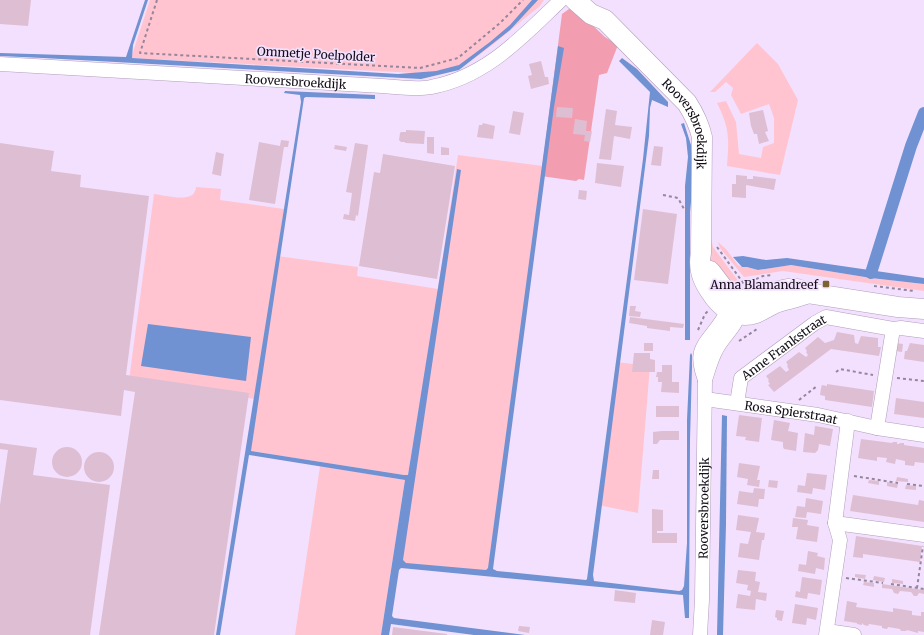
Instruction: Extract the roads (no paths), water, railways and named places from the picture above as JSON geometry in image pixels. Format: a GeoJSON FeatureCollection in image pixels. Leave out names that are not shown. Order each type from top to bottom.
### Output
{"type":"FeatureCollection","features":[{"type":"Feature","properties":{"kind":"main road","name":"Rooversbroekdijk"},"geometry":{"type":"LineString","coordinates":[[575,0],[590,14],[604,20],[687,103],[699,126],[702,137],[701,253],[716,279],[738,302]]}},
{"type":"Feature","properties":{"kind":"main road","name":"Rooversbroekdijk"},"geometry":{"type":"LineString","coordinates":[[592,0],[598,6],[604,20]]}},
{"type":"Feature","properties":{"kind":"main road"},"geometry":{"type":"LineString","coordinates":[[738,302],[750,300],[778,291],[797,289],[808,293],[898,307],[924,309]]}},
{"type":"Feature","properties":{"kind":"street","name":"Rooversbroekdijk"},"geometry":{"type":"LineString","coordinates":[[0,64],[429,88],[453,81],[475,72],[512,46],[562,0]]}},
{"type":"Feature","properties":{"kind":"street","name":"Rooversbroekdijk"},"geometry":{"type":"LineString","coordinates":[[700,635],[702,600],[705,380],[701,370],[700,360],[702,349],[708,337],[738,302]]}},
{"type":"Feature","properties":{"kind":"street","name":"Anne Frankstraat"},"geometry":{"type":"LineString","coordinates":[[737,403],[741,378],[815,323],[826,317],[893,328],[924,331]]}},
{"type":"Feature","properties":{"kind":"street"},"geometry":{"type":"LineString","coordinates":[[877,428],[893,328]]}},
{"type":"Feature","properties":{"kind":"street","name":"Rosa Spierstraat"},"geometry":{"type":"LineString","coordinates":[[705,399],[795,412],[848,421],[877,428],[924,435]]}},
{"type":"Feature","properties":{"kind":"street"},"geometry":{"type":"LineString","coordinates":[[848,421],[835,523],[840,540],[827,633],[854,635]]}},
{"type":"Feature","properties":{"kind":"street"},"geometry":{"type":"LineString","coordinates":[[835,523],[924,535]]}},
{"type":"Feature","properties":{"kind":"water"},"geometry":{"type":"Polygon","coordinates":[[[145,0],[148,0],[133,45],[132,58],[398,74],[436,71],[459,65],[510,25],[532,0],[538,0],[510,30],[459,70],[421,79],[0,56],[0,53],[126,57],[145,0]]]}},
{"type":"Feature","properties":{"kind":"water"},"geometry":{"type":"Polygon","coordinates":[[[558,46],[564,48],[554,107],[493,569],[497,571],[587,579],[643,159],[650,92],[619,61],[622,58],[637,69],[668,102],[668,107],[652,100],[650,108],[649,136],[593,575],[594,581],[679,591],[682,590],[684,586],[687,543],[687,420],[691,353],[689,618],[685,618],[683,595],[401,568],[399,570],[392,616],[394,618],[525,635],[474,635],[391,624],[389,635],[381,635],[405,480],[249,455],[220,635],[216,635],[301,102],[300,95],[284,93],[285,91],[375,95],[375,99],[304,98],[251,451],[408,475],[457,169],[461,170],[403,560],[406,563],[486,570],[488,568],[558,46]]]}},
{"type":"Feature","properties":{"kind":"water"},"geometry":{"type":"Polygon","coordinates":[[[684,123],[691,145],[692,161],[692,192],[690,212],[690,340],[685,340],[685,186],[688,157],[686,138],[681,124],[684,123]]]}},
{"type":"Feature","properties":{"kind":"water"},"geometry":{"type":"Polygon","coordinates":[[[743,256],[766,260],[787,258],[924,278],[924,284],[871,278],[791,265],[758,270],[742,267],[733,257],[743,256]]]}},
{"type":"Feature","properties":{"kind":"water"},"geometry":{"type":"Polygon","coordinates":[[[148,324],[251,337],[246,381],[141,366],[148,324]]]}},
{"type":"Feature","properties":{"kind":"water"},"geometry":{"type":"Polygon","coordinates":[[[722,415],[727,416],[726,524],[723,635],[717,635],[722,415]]]}},
{"type":"Feature","properties":{"kind":"waterway"},"geometry":{"type":"LineString","coordinates":[[871,273],[911,146],[924,113]]}},
{"type":"Feature","properties":{"kind":"place","name":"Anna Blamandreef"},"geometry":{"type":"Point","coordinates":[826,284]}}]}
